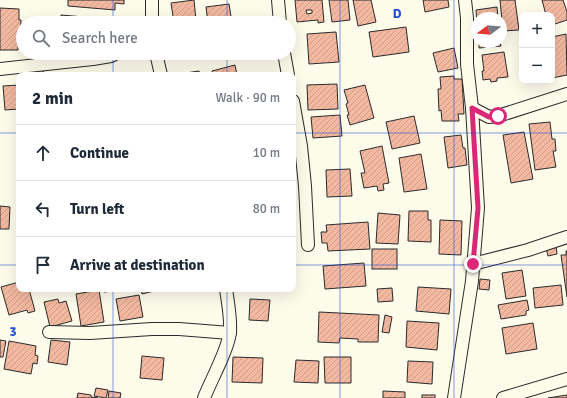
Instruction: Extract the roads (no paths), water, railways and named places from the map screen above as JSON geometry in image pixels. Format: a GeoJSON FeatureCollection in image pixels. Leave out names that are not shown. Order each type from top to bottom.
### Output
{"type":"FeatureCollection","features":[{"type":"Feature","properties":{"kind":"street"},"geometry":{"type":"LineString","coordinates":[[152,0],[152,16]]}},
{"type":"Feature","properties":{"kind":"street"},"geometry":{"type":"LineString","coordinates":[[278,0],[279,16]]}},
{"type":"Feature","properties":{"kind":"street"},"geometry":{"type":"LineString","coordinates":[[454,398],[472,281],[478,208],[472,108],[467,64],[467,18],[465,0]]}},
{"type":"Feature","properties":{"kind":"street"},"geometry":{"type":"LineString","coordinates":[[0,69],[84,60]]}},
{"type":"Feature","properties":{"kind":"street"},"geometry":{"type":"LineString","coordinates":[[158,60],[160,72]]}},
{"type":"Feature","properties":{"kind":"street"},"geometry":{"type":"LineString","coordinates":[[285,60],[287,72]]}},
{"type":"Feature","properties":{"kind":"street"},"geometry":{"type":"LineString","coordinates":[[472,108],[489,117],[498,116],[567,94]]}},
{"type":"Feature","properties":{"kind":"street"},"geometry":{"type":"LineString","coordinates":[[296,118],[301,146],[305,186],[308,245]]}},
{"type":"Feature","properties":{"kind":"street"},"geometry":{"type":"LineString","coordinates":[[473,264],[528,250],[567,237]]}},
{"type":"Feature","properties":{"kind":"street"},"geometry":{"type":"LineString","coordinates":[[204,398],[230,333],[230,319],[226,292]]}},
{"type":"Feature","properties":{"kind":"street"},"geometry":{"type":"LineString","coordinates":[[49,332],[90,333],[166,329],[230,333]]}},
{"type":"Feature","properties":{"kind":"street"},"geometry":{"type":"LineString","coordinates":[[502,398],[567,379]]}}]}
